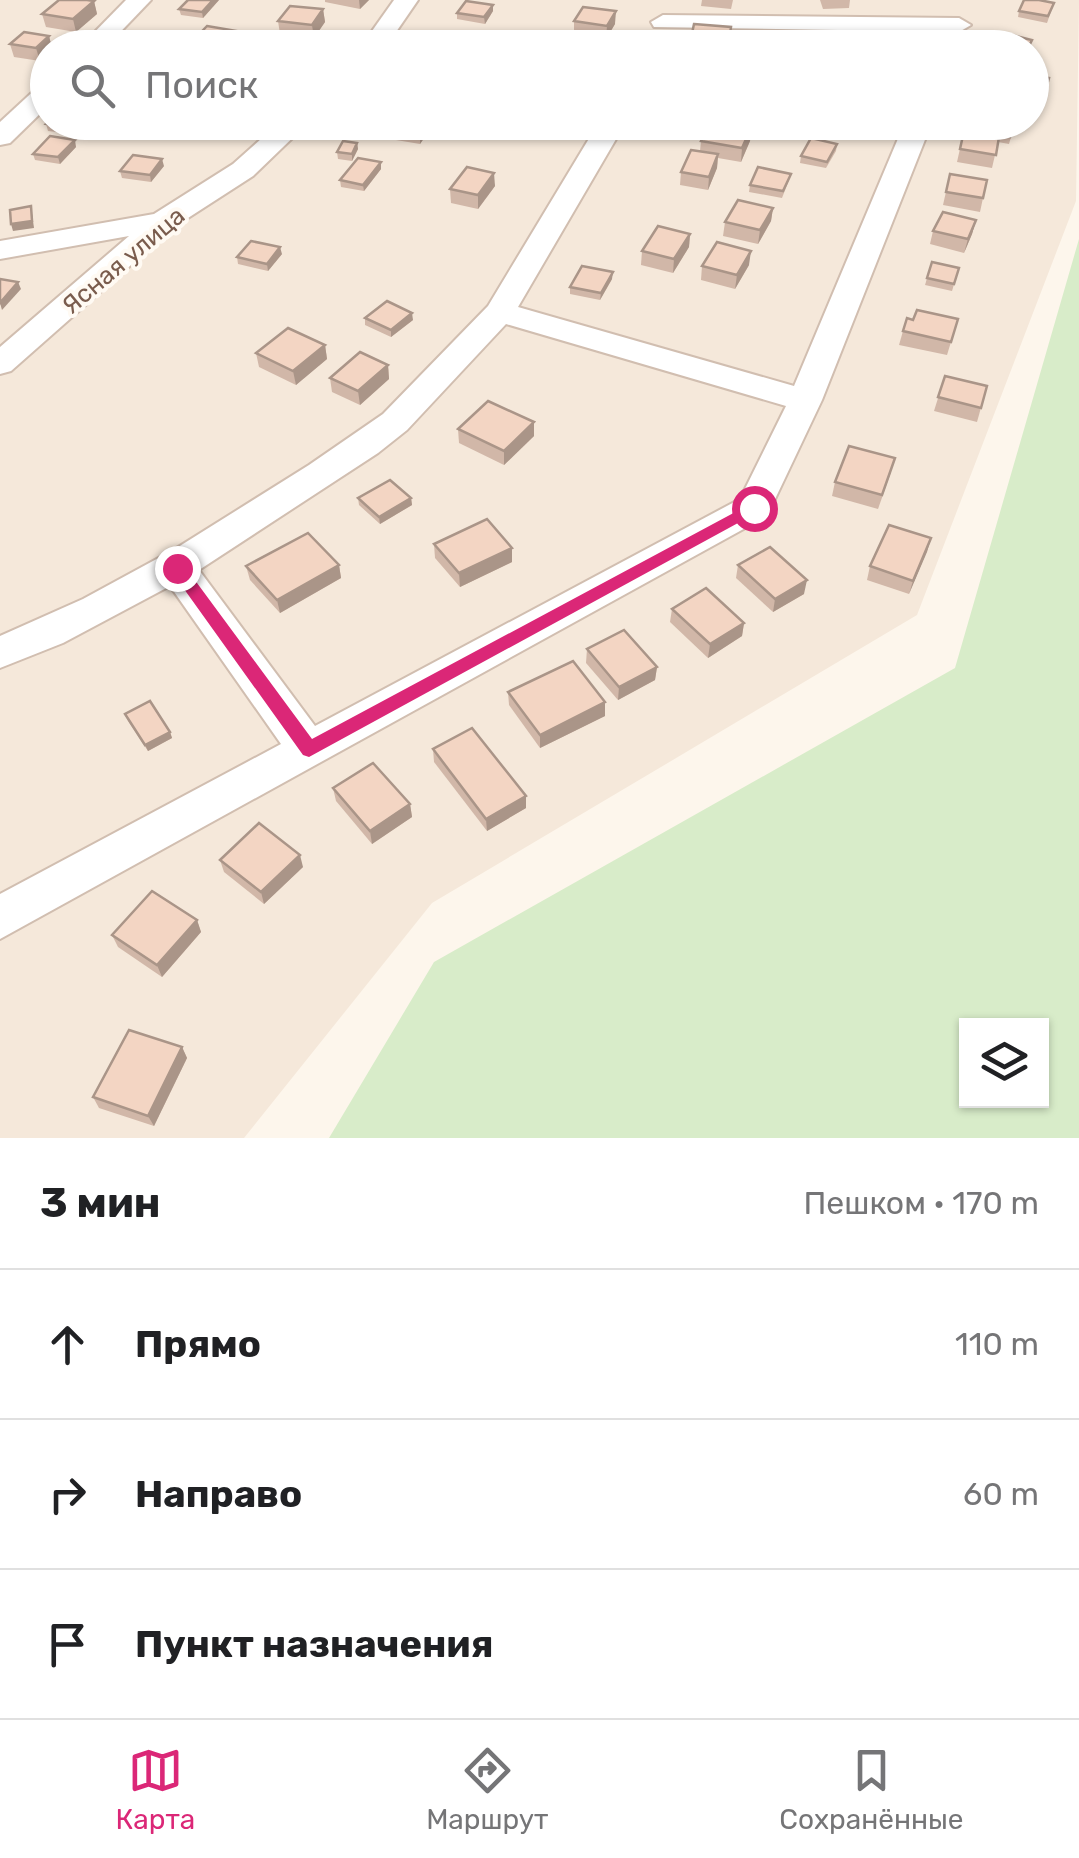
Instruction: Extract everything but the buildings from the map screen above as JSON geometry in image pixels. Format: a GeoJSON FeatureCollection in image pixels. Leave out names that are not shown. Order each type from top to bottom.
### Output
{"type":"FeatureCollection","features":[{"type":"Feature","properties":{"kind":"street"},"geometry":{"type":"LineString","coordinates":[[109,30],[139,0]]}},
{"type":"Feature","properties":{"kind":"street"},"geometry":{"type":"LineString","coordinates":[[385,30],[406,0]]}},
{"type":"Feature","properties":{"kind":"street"},"geometry":{"type":"LineString","coordinates":[[957,30],[971,0]]}},
{"type":"Feature","properties":{"kind":"street"},"geometry":{"type":"LineString","coordinates":[[665,11],[885,30]]}},
{"type":"Feature","properties":{"kind":"street"},"geometry":{"type":"LineString","coordinates":[[0,137],[30,108]]}},
{"type":"Feature","properties":{"kind":"street","name":"Ясная улица"},"geometry":{"type":"LineString","coordinates":[[0,364],[164,221],[243,170],[276,140]]}},
{"type":"Feature","properties":{"kind":"street"},"geometry":{"type":"LineString","coordinates":[[0,653],[59,630],[177,568],[395,422],[500,312],[602,140]]}},
{"type":"Feature","properties":{"kind":"street"},"geometry":{"type":"LineString","coordinates":[[0,918],[754,508],[805,400],[913,140]]}},
{"type":"Feature","properties":{"kind":"street"},"geometry":{"type":"LineString","coordinates":[[0,250],[164,221]]}},
{"type":"Feature","properties":{"kind":"street"},"geometry":{"type":"LineString","coordinates":[[500,312],[805,400]]}},
{"type":"Feature","properties":{"kind":"street"},"geometry":{"type":"LineString","coordinates":[[177,568],[309,750]]}},
{"type":"Feature","properties":{"kind":"shaded area"},"geometry":{"type":"Polygon","coordinates":[[[0,0],[1079,0],[1076,201],[917,615],[432,903],[244,1138],[0,1138],[0,0]]]}},
{"type":"Feature","properties":{"kind":"green space"},"geometry":{"type":"Polygon","coordinates":[[[1079,239],[1079,1138],[329,1138],[434,962],[955,668],[1079,239]]]}},
{"type":"Feature","properties":{"kind":"route"},"geometry":{"type":"LineString","coordinates":[[177,568],[309,750],[754,508]]}}]}
